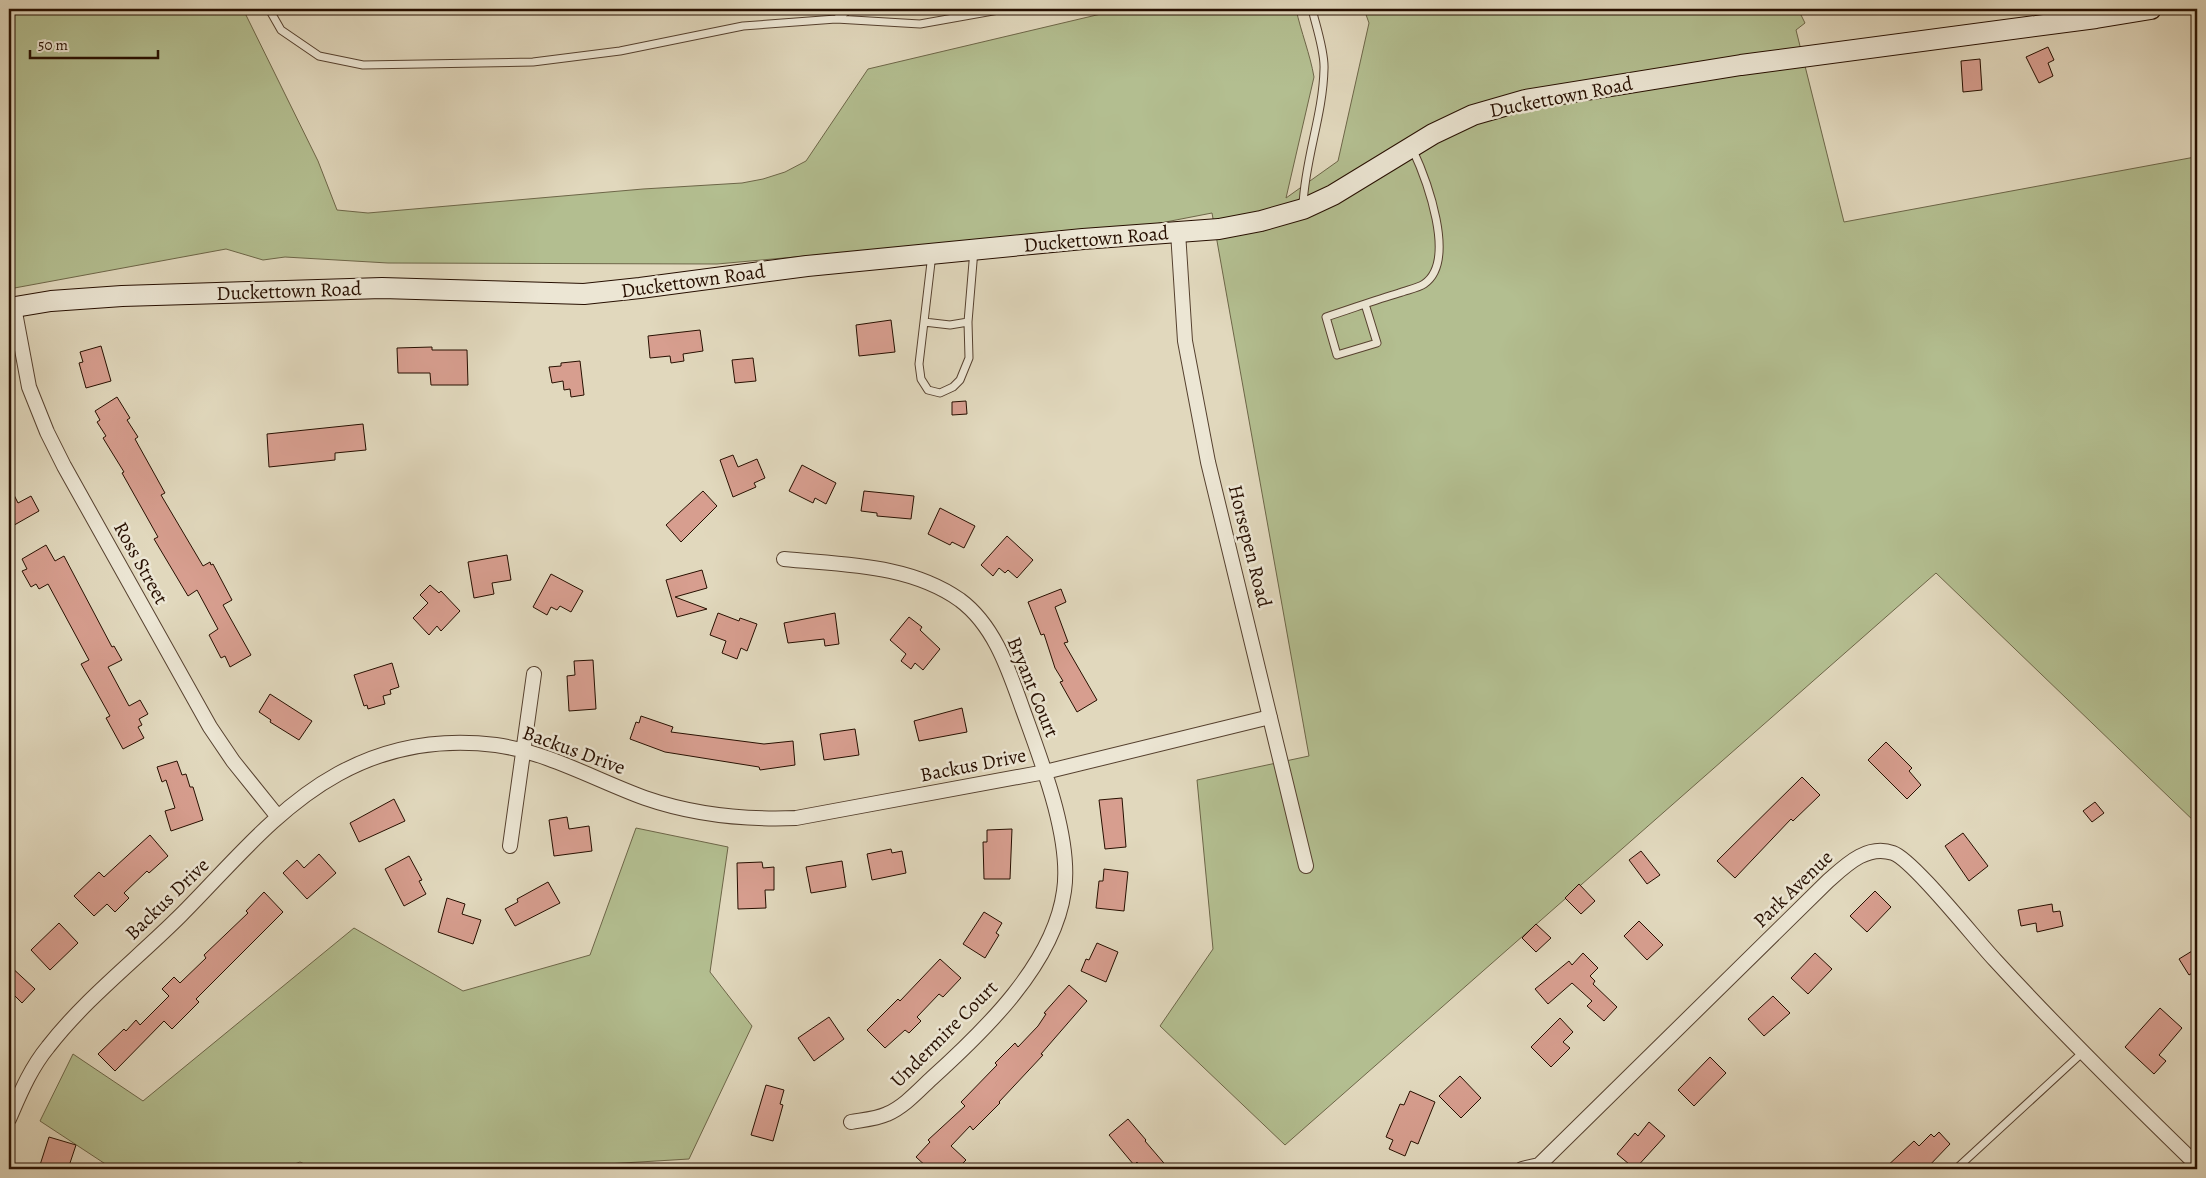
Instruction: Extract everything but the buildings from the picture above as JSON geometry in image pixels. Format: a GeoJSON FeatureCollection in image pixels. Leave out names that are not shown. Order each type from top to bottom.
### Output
{"type":"FeatureCollection","features":[{"type":"Feature","properties":{"kind":"street","name":"Duckettown Road"},"geometry":{"type":"LineString","coordinates":[[11,308],[112,296],[382,288],[584,294],[788,268],[1241,225],[1280,217],[1303,209],[1358,180],[1410,146],[1473,115],[1525,100],[1741,64],[2096,18],[2151,9]]}},
{"type":"Feature","properties":{"kind":"street","name":"Horsepen Road"},"geometry":{"type":"LineString","coordinates":[[1178,232],[1185,341],[1208,462],[1306,866]]}},
{"type":"Feature","properties":{"kind":"street","name":"Ross Street"},"geometry":{"type":"LineString","coordinates":[[11,308],[30,387],[47,432],[64,466],[210,727],[233,762],[278,817]]}},
{"type":"Feature","properties":{"kind":"street","name":"Bryant Court"},"geometry":{"type":"LineString","coordinates":[[784,559],[871,568],[909,575],[960,600],[982,623],[1007,666],[1045,772]]}},
{"type":"Feature","properties":{"kind":"street"},"geometry":{"type":"LineString","coordinates":[[510,846],[534,674]]}},
{"type":"Feature","properties":{"kind":"street","name":"Backus Drive"},"geometry":{"type":"LineString","coordinates":[[9,1119],[26,1080],[46,1049],[70,1020],[179,918],[278,817],[338,774],[387,753],[412,746],[449,742],[523,749],[647,798],[713,815],[758,819],[796,818],[1045,772],[1270,717]]}},
{"type":"Feature","properties":{"kind":"street","name":"Undermire Court"},"geometry":{"type":"LineString","coordinates":[[851,1122],[887,1114],[902,1105],[949,1063],[999,1012],[1031,970],[1048,942],[1057,919],[1064,892],[1065,870],[1064,849],[1045,772]]}},
{"type":"Feature","properties":{"kind":"street","name":"Park Avenue"},"geometry":{"type":"LineString","coordinates":[[1522,1169],[1539,1165],[1828,881],[1852,860],[1878,849],[1895,854],[1914,870],[1994,959],[2082,1052],[2197,1165]]}},
{"type":"Feature","properties":{"kind":"lane"},"geometry":{"type":"LineString","coordinates":[[269,9],[281,30],[319,56],[363,65],[533,62],[620,50],[743,26],[836,19],[920,24],[1004,9]]}},
{"type":"Feature","properties":{"kind":"lane"},"geometry":{"type":"LineString","coordinates":[[836,19],[850,9]]}},
{"type":"Feature","properties":{"kind":"lane"},"geometry":{"type":"LineString","coordinates":[[1303,209],[1304,186],[1315,135],[1324,67],[1312,9]]}},
{"type":"Feature","properties":{"kind":"lane"},"geometry":{"type":"LineString","coordinates":[[1365,304],[1377,343],[1337,355],[1326,317],[1424,284],[1438,269],[1440,251],[1434,212],[1423,173],[1410,146]]}},
{"type":"Feature","properties":{"kind":"lane"},"geometry":{"type":"LineString","coordinates":[[932,254],[920,364],[921,379],[928,390],[940,393],[953,387],[960,380],[969,358],[968,322],[974,250]]}},
{"type":"Feature","properties":{"kind":"lane"},"geometry":{"type":"LineString","coordinates":[[924,322],[950,325],[968,322]]}},
{"type":"Feature","properties":{"kind":"lane"},"geometry":{"type":"LineString","coordinates":[[1956,1169],[2082,1052]]}},
{"type":"Feature","properties":{"kind":"green space"},"geometry":{"type":"Polygon","coordinates":[[[9,9],[243,9],[318,161],[337,210],[368,213],[643,189],[742,183],[763,179],[785,172],[806,161],[868,69],[1122,9],[1296,9],[1314,77],[1286,198],[1338,161],[1369,23],[1364,9],[1798,9],[1805,23],[1796,30],[1844,222],[2195,157],[2197,173],[2197,824],[1936,573],[1285,1145],[1160,1026],[1213,949],[1197,780],[1309,756],[1212,213],[1150,225],[717,264],[388,263],[285,257],[263,260],[226,249],[9,289],[9,9]]]}},
{"type":"Feature","properties":{"kind":"green space"},"geometry":{"type":"Polygon","coordinates":[[[636,828],[728,847],[710,972],[752,1026],[689,1159],[590,1165],[584,1169],[315,1169],[300,1162],[281,1169],[113,1169],[40,1121],[73,1054],[143,1101],[354,928],[463,991],[590,955],[636,828]]]}}]}
